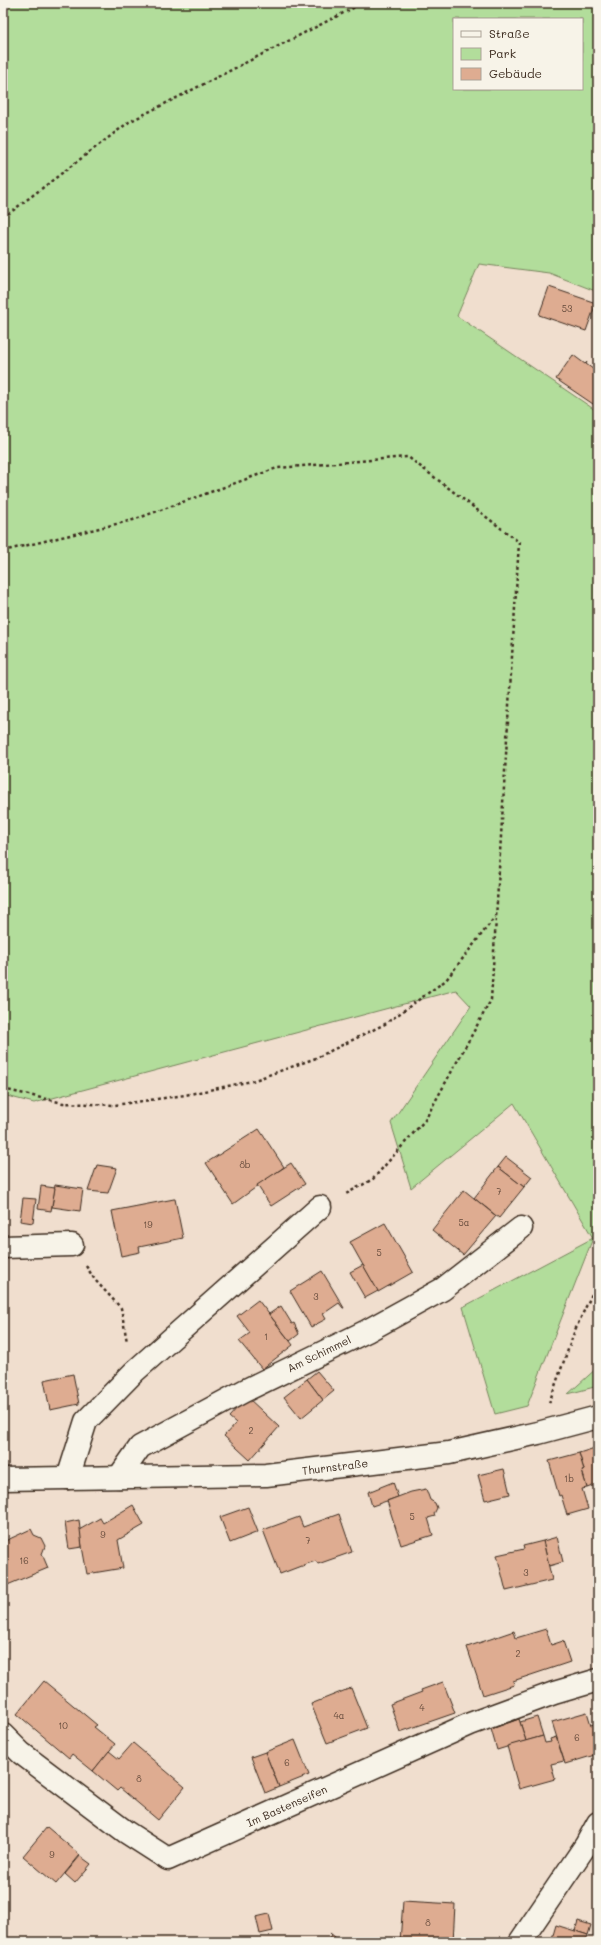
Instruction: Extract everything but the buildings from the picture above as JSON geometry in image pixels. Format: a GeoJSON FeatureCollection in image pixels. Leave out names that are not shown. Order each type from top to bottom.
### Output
{"type":"FeatureCollection","features":[{"type":"Feature","properties":{"kind":"street"},"geometry":{"type":"LineString","coordinates":[[68,1478],[86,1421],[134,1372],[320,1207]]}},
{"type":"Feature","properties":{"kind":"street","name":"Am Schimmel"},"geometry":{"type":"LineString","coordinates":[[119,1477],[140,1447],[244,1391],[367,1330],[443,1289],[521,1228]]}},
{"type":"Feature","properties":{"kind":"street"},"geometry":{"type":"LineString","coordinates":[[3,1247],[72,1245]]}},
{"type":"Feature","properties":{"kind":"street","name":"Thurnstraße"},"geometry":{"type":"LineString","coordinates":[[3,1479],[266,1475],[449,1453],[538,1433],[598,1417]]}},
{"type":"Feature","properties":{"kind":"street","name":"Im Bastenseifen"},"geometry":{"type":"LineString","coordinates":[[3,1735],[21,1752],[120,1827],[168,1858],[470,1724],[554,1693],[598,1680]]}},
{"type":"Feature","properties":{"kind":"street"},"geometry":{"type":"LineString","coordinates":[[520,1942],[586,1845],[598,1823]]}},
{"type":"Feature","properties":{"kind":"path"},"geometry":{"type":"LineString","coordinates":[[3,218],[129,122],[363,3]]}},
{"type":"Feature","properties":{"kind":"path"},"geometry":{"type":"LineString","coordinates":[[3,551],[132,520],[277,468],[408,457],[519,542],[490,1000],[425,1120],[373,1180],[320,1207]]}},
{"type":"Feature","properties":{"kind":"path"},"geometry":{"type":"LineString","coordinates":[[3,1089],[63,1103],[115,1105],[185,1095],[252,1082],[316,1058],[385,1024],[446,980],[496,917]]}},
{"type":"Feature","properties":{"kind":"path"},"geometry":{"type":"LineString","coordinates":[[95,1280],[121,1308],[129,1350]]}},
{"type":"Feature","properties":{"kind":"path"},"geometry":{"type":"LineString","coordinates":[[538,1433],[575,1330],[598,1281]]}},
{"type":"Feature","properties":{"kind":"green space"},"geometry":{"type":"Polygon","coordinates":[[[3,3],[598,3],[598,292],[549,273],[479,264],[457,316],[598,412],[598,1224],[593,1238],[514,1103],[411,1188],[391,1123],[471,1006],[456,990],[34,1103],[3,1095],[3,3]]]}},
{"type":"Feature","properties":{"kind":"green space"},"geometry":{"type":"Polygon","coordinates":[[[593,1238],[527,1406],[495,1414],[463,1307],[593,1238]]]}},
{"type":"Feature","properties":{"kind":"green space"},"geometry":{"type":"Polygon","coordinates":[[[598,1367],[598,1386],[568,1394],[598,1367]]]}}]}
